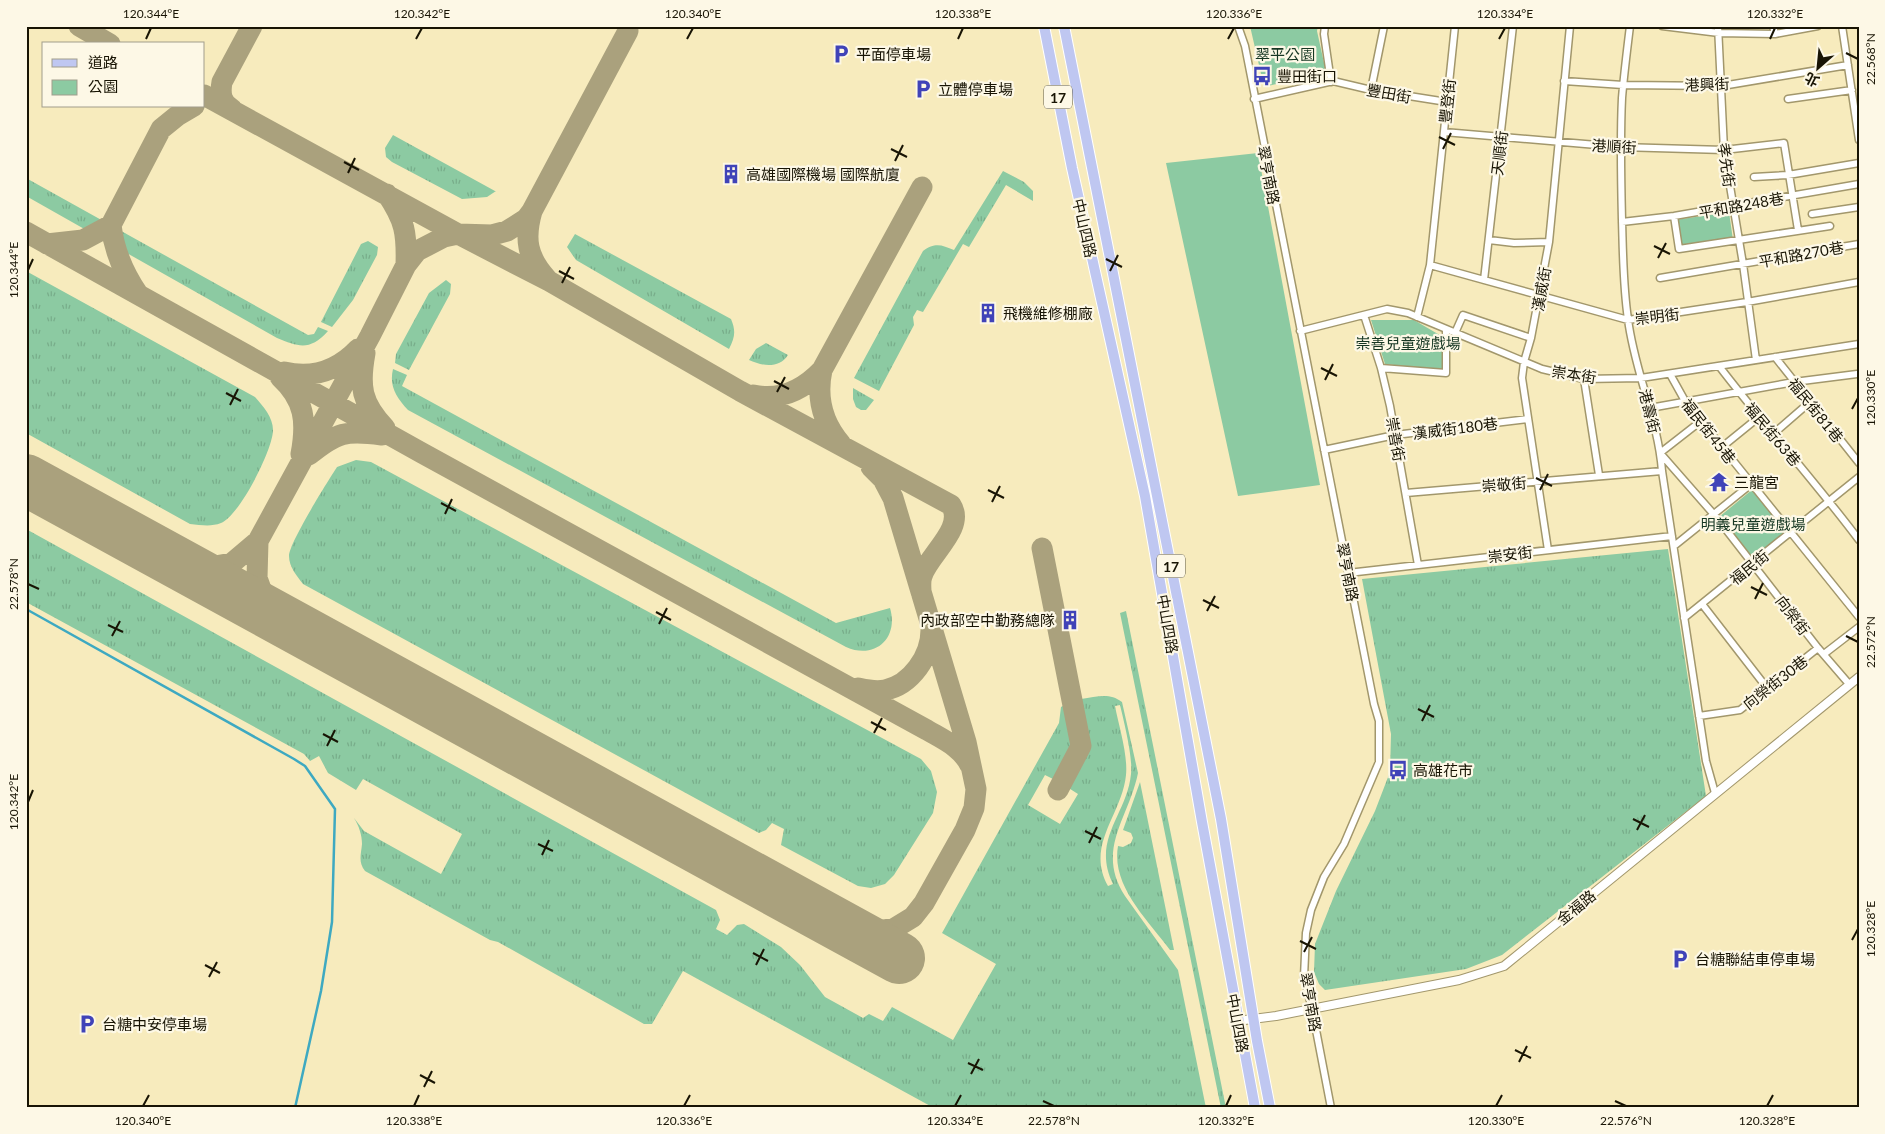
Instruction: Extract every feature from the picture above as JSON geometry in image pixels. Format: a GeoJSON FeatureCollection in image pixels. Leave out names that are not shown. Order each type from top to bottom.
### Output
{"type":"FeatureCollection","features":[{"type":"Feature","properties":{"kind":"main road","name":"中山四路"},"geometry":{"type":"LineString","coordinates":[[1044,26],[1072,168],[1145,496],[1254,1108]]}},
{"type":"Feature","properties":{"kind":"main road","name":"中山四路"},"geometry":{"type":"LineString","coordinates":[[1064,26],[1221,819],[1270,1108]]}},
{"type":"Feature","properties":{"kind":"street","name":"翠亨南路"},"geometry":{"type":"LineString","coordinates":[[1238,26],[1245,46],[1348,573],[1379,721],[1379,762],[1344,844],[1324,877],[1311,910],[1306,934],[1304,977],[1331,1108]]}},
{"type":"Feature","properties":{"kind":"street"},"geometry":{"type":"LineString","coordinates":[[1325,26],[1324,34],[1331,82]]}},
{"type":"Feature","properties":{"kind":"street"},"geometry":{"type":"LineString","coordinates":[[1371,90],[1384,26]]}},
{"type":"Feature","properties":{"kind":"street","name":"豐登街"},"geometry":{"type":"LineString","coordinates":[[1417,317],[1430,265],[1455,26]]}},
{"type":"Feature","properties":{"kind":"street","name":"天順街"},"geometry":{"type":"LineString","coordinates":[[1484,280],[1513,26]]}},
{"type":"Feature","properties":{"kind":"street","name":"漢威街"},"geometry":{"type":"LineString","coordinates":[[1548,550],[1522,378],[1549,242],[1570,26]]}},
{"type":"Feature","properties":{"kind":"street","name":"港壽街"},"geometry":{"type":"LineString","coordinates":[[1630,26],[1623,85],[1620,147],[1623,270],[1628,320],[1635,359],[1650,408],[1660,453],[1706,761],[1715,793]]}},
{"type":"Feature","properties":{"kind":"street"},"geometry":{"type":"LineString","coordinates":[[1662,26],[1775,34],[1818,26]]}},
{"type":"Feature","properties":{"kind":"street"},"geometry":{"type":"LineString","coordinates":[[1773,26],[1775,34]]}},
{"type":"Feature","properties":{"kind":"street"},"geometry":{"type":"LineString","coordinates":[[1842,26],[1859,140]]}},
{"type":"Feature","properties":{"kind":"street","name":"孝先街"},"geometry":{"type":"LineString","coordinates":[[1719,30],[1724,150],[1743,264],[1756,360]]}},
{"type":"Feature","properties":{"kind":"street","name":"港興街"},"geometry":{"type":"LineString","coordinates":[[1564,81],[1623,85],[1722,86],[1848,65]]}},
{"type":"Feature","properties":{"kind":"street","name":"豐田街"},"geometry":{"type":"LineString","coordinates":[[1254,99],[1331,82],[1447,102]]}},
{"type":"Feature","properties":{"kind":"street"},"geometry":{"type":"LineString","coordinates":[[1788,99],[1852,90]]}},
{"type":"Feature","properties":{"kind":"street","name":"港順街"},"geometry":{"type":"LineString","coordinates":[[1444,132],[1620,147],[1724,150],[1784,143],[1788,175]]}},
{"type":"Feature","properties":{"kind":"street"},"geometry":{"type":"LineString","coordinates":[[1754,177],[1788,175],[1859,163]]}},
{"type":"Feature","properties":{"kind":"street"},"geometry":{"type":"LineString","coordinates":[[1788,175],[1798,230]]}},
{"type":"Feature","properties":{"kind":"street","name":"平和路248巷"},"geometry":{"type":"LineString","coordinates":[[1622,222],[1674,216],[1859,184]]}},
{"type":"Feature","properties":{"kind":"street"},"geometry":{"type":"LineString","coordinates":[[1812,214],[1859,207]]}},
{"type":"Feature","properties":{"kind":"street"},"geometry":{"type":"LineString","coordinates":[[1674,216],[1679,248],[1830,226]]}},
{"type":"Feature","properties":{"kind":"street"},"geometry":{"type":"LineString","coordinates":[[1489,240],[1514,243],[1549,242]]}},
{"type":"Feature","properties":{"kind":"street","name":"平和路270巷"},"geometry":{"type":"LineString","coordinates":[[1660,278],[1859,244]]}},
{"type":"Feature","properties":{"kind":"street","name":"崇明街"},"geometry":{"type":"LineString","coordinates":[[1430,265],[1628,320],[1747,302],[1859,282]]}},
{"type":"Feature","properties":{"kind":"street","name":"崇本街"},"geometry":{"type":"LineString","coordinates":[[1300,330],[1387,309],[1408,313],[1542,369],[1584,379],[1641,378],[1859,344]]}},
{"type":"Feature","properties":{"kind":"street","name":"崇善街"},"geometry":{"type":"LineString","coordinates":[[1364,315],[1381,368],[1418,565]]}},
{"type":"Feature","properties":{"kind":"street"},"geometry":{"type":"LineString","coordinates":[[1455,333],[1463,315],[1531,338]]}},
{"type":"Feature","properties":{"kind":"street"},"geometry":{"type":"LineString","coordinates":[[1381,368],[1446,373],[1446,330]]}},
{"type":"Feature","properties":{"kind":"street","name":"福民街81巷"},"geometry":{"type":"LineString","coordinates":[[1774,357],[1859,463]]}},
{"type":"Feature","properties":{"kind":"street","name":"福民街63巷"},"geometry":{"type":"LineString","coordinates":[[1719,366],[1829,500],[1859,540]]}},
{"type":"Feature","properties":{"kind":"street","name":"福民街45巷"},"geometry":{"type":"LineString","coordinates":[[1670,374],[1685,401],[1750,485],[1791,532],[1859,617]]}},
{"type":"Feature","properties":{"kind":"street"},"geometry":{"type":"LineString","coordinates":[[1650,408],[1794,382],[1857,374]]}},
{"type":"Feature","properties":{"kind":"street"},"geometry":{"type":"LineString","coordinates":[[1584,379],[1599,475]]}},
{"type":"Feature","properties":{"kind":"street"},"geometry":{"type":"LineString","coordinates":[[1773,434],[1810,402]]}},
{"type":"Feature","properties":{"kind":"street"},"geometry":{"type":"LineString","coordinates":[[1722,447],[1759,417]]}},
{"type":"Feature","properties":{"kind":"street","name":"漢威街180巷"},"geometry":{"type":"LineString","coordinates":[[1324,450],[1395,435],[1528,420]]}},
{"type":"Feature","properties":{"kind":"street"},"geometry":{"type":"LineString","coordinates":[[1660,453],[1701,421]]}},
{"type":"Feature","properties":{"kind":"street","name":"向榮街"},"geometry":{"type":"LineString","coordinates":[[1660,453],[1713,514],[1818,648],[1849,684]]}},
{"type":"Feature","properties":{"kind":"street","name":"崇敬街"},"geometry":{"type":"LineString","coordinates":[[1406,493],[1662,471]]}},
{"type":"Feature","properties":{"kind":"street","name":"福民街"},"geometry":{"type":"LineString","coordinates":[[1684,618],[1859,476]]}},
{"type":"Feature","properties":{"kind":"street"},"geometry":{"type":"LineString","coordinates":[[1674,546],[1750,485]]}},
{"type":"Feature","properties":{"kind":"street","name":"崇安街"},"geometry":{"type":"LineString","coordinates":[[1348,573],[1672,536]]}},
{"type":"Feature","properties":{"kind":"street"},"geometry":{"type":"LineString","coordinates":[[1702,604],[1767,688]]}},
{"type":"Feature","properties":{"kind":"street"},"geometry":{"type":"LineString","coordinates":[[1824,654],[1859,626]]}},
{"type":"Feature","properties":{"kind":"street","name":"向榮街30巷"},"geometry":{"type":"LineString","coordinates":[[1699,716],[1740,710],[1818,648]]}},
{"type":"Feature","properties":{"kind":"street","name":"金福路"},"geometry":{"type":"LineString","coordinates":[[1238,1021],[1312,1009],[1459,980],[1504,966],[1859,677]]}},
{"type":"Feature","properties":{"kind":"green space","name":"翠平公園"},"geometry":{"type":"Polygon","coordinates":[[[1250,26],[1318,26],[1317,31],[1326,72],[1264,87],[1250,26]]]}},
{"type":"Feature","properties":{"kind":"green space"},"geometry":{"type":"Polygon","coordinates":[[[393,135],[496,191],[487,197],[462,199],[392,162],[386,157],[385,148],[393,135]]]}},
{"type":"Feature","properties":{"kind":"green space"},"geometry":{"type":"Polygon","coordinates":[[[1258,153],[1320,485],[1238,496],[1166,163],[1258,153]]]}},
{"type":"Feature","properties":{"kind":"green space"},"geometry":{"type":"Polygon","coordinates":[[[1003,171],[1024,182],[1033,191],[1033,201],[1006,185],[969,247],[963,244],[923,312],[917,310],[913,317],[914,325],[879,391],[854,378],[923,251],[931,246],[939,245],[954,250],[1003,171]]]}},
{"type":"Feature","properties":{"kind":"green space"},"geometry":{"type":"Polygon","coordinates":[[[26,178],[308,335],[314,334],[318,327],[328,331],[316,342],[304,345],[292,344],[277,338],[26,196],[26,178]]]}},
{"type":"Feature","properties":{"kind":"green space"},"geometry":{"type":"Polygon","coordinates":[[[1729,212],[1733,240],[1680,248],[1675,220],[1729,212]]]}},
{"type":"Feature","properties":{"kind":"green space"},"geometry":{"type":"Polygon","coordinates":[[[575,234],[731,319],[734,334],[729,349],[576,260],[567,247],[575,234]]]}},
{"type":"Feature","properties":{"kind":"green space"},"geometry":{"type":"Polygon","coordinates":[[[368,241],[378,247],[377,255],[353,300],[332,327],[321,322],[361,244],[368,241]]]}},
{"type":"Feature","properties":{"kind":"green space"},"geometry":{"type":"Polygon","coordinates":[[[26,271],[255,397],[261,404],[273,425],[272,439],[254,481],[237,508],[228,518],[221,523],[213,525],[190,524],[26,433],[26,271]]]}},
{"type":"Feature","properties":{"kind":"green space"},"geometry":{"type":"Polygon","coordinates":[[[446,280],[451,284],[450,294],[409,370],[395,363],[396,354],[429,293],[446,280]]]}},
{"type":"Feature","properties":{"kind":"green space","name":"崇善兒童遊戲場"},"geometry":{"type":"Polygon","coordinates":[[[1371,320],[1414,320],[1443,337],[1442,370],[1385,364],[1371,320]]]}},
{"type":"Feature","properties":{"kind":"green space"},"geometry":{"type":"Polygon","coordinates":[[[766,343],[788,355],[780,363],[770,365],[759,364],[749,360],[756,349],[766,343]]]}},
{"type":"Feature","properties":{"kind":"green space"},"geometry":{"type":"Polygon","coordinates":[[[393,369],[407,375],[402,386],[836,623],[890,608],[892,619],[888,637],[882,644],[866,651],[846,647],[408,410],[394,391],[392,381],[393,369]]]}},
{"type":"Feature","properties":{"kind":"green space"},"geometry":{"type":"Polygon","coordinates":[[[853,388],[874,400],[866,410],[856,407],[853,399],[853,388]]]}},
{"type":"Feature","properties":{"kind":"green space"},"geometry":{"type":"Polygon","coordinates":[[[356,460],[371,462],[921,759],[931,771],[937,792],[933,813],[894,875],[885,884],[871,888],[858,886],[781,845],[784,829],[772,823],[766,830],[759,833],[303,584],[290,564],[289,556],[295,539],[337,467],[356,460]]]}},
{"type":"Feature","properties":{"kind":"green space","name":"明義兒童遊戲場"},"geometry":{"type":"Polygon","coordinates":[[[1753,489],[1787,532],[1754,559],[1719,517],[1753,489]]]}},
{"type":"Feature","properties":{"kind":"green space"},"geometry":{"type":"Polygon","coordinates":[[[26,529],[716,910],[720,920],[716,929],[727,935],[737,925],[744,924],[781,947],[800,965],[825,997],[863,1018],[869,1014],[883,1021],[892,1007],[953,1040],[996,964],[942,933],[1059,723],[1061,707],[1066,704],[1075,747],[1057,781],[1045,775],[1028,805],[1060,824],[1078,794],[1067,787],[1086,748],[1078,702],[1081,699],[1103,696],[1117,699],[1122,702],[1138,773],[1117,834],[1113,864],[1117,879],[1125,896],[1178,970],[1206,1108],[934,1108],[683,971],[652,1024],[644,1024],[498,942],[490,940],[365,871],[361,861],[361,834],[354,818],[364,831],[441,874],[462,834],[363,779],[356,790],[328,773],[319,756],[310,761],[304,754],[26,602],[26,529]],[[1120,705],[1115,706],[1124,750],[1126,775],[1123,790],[1103,843],[1102,871],[1108,886],[1113,884],[1107,868],[1108,840],[1128,789],[1131,774],[1129,749],[1120,705]]]}},
{"type":"Feature","properties":{"kind":"green space"},"geometry":{"type":"Polygon","coordinates":[[[1668,549],[1706,796],[1502,955],[1466,969],[1325,990],[1319,984],[1314,972],[1315,944],[1336,891],[1375,811],[1390,772],[1391,734],[1362,579],[1668,549]]]}},
{"type":"Feature","properties":{"kind":"green space"},"geometry":{"type":"Polygon","coordinates":[[[1126,611],[1226,1108],[1221,1108],[1120,613],[1126,611]]]}},
{"type":"Feature","properties":{"kind":"green space"},"geometry":{"type":"Polygon","coordinates":[[[1140,782],[1174,950],[1170,950],[1133,902],[1120,875],[1117,861],[1118,846],[1123,847],[1131,843],[1133,838],[1131,833],[1123,830],[1140,782]]]}},
{"type":"Feature","properties":{"kind":"waterway"},"geometry":{"type":"LineString","coordinates":[[26,609],[305,766],[335,809],[332,922],[321,991],[295,1108]]}},
{"type":"Feature","properties":{"kind":"taxiway"},"geometry":{"type":"LineString","coordinates":[[79,26],[107,42]]}},
{"type":"Feature","properties":{"kind":"taxiway"},"geometry":{"type":"LineString","coordinates":[[232,109],[228,107],[222,97],[222,82],[252,26]]}},
{"type":"Feature","properties":{"kind":"taxiway"},"geometry":{"type":"LineString","coordinates":[[547,279],[535,263],[529,247],[528,230],[532,211],[628,31]]}},
{"type":"Feature","properties":{"kind":"taxiway"},"geometry":{"type":"LineString","coordinates":[[205,96],[458,234],[549,281],[740,391],[951,505],[954,523],[922,576],[921,592]]}},
{"type":"Feature","properties":{"kind":"taxiway"},"geometry":{"type":"LineString","coordinates":[[47,244],[83,240],[111,225],[161,129],[191,108]]}},
{"type":"Feature","properties":{"kind":"taxiway"},"geometry":{"type":"LineString","coordinates":[[841,444],[829,427],[822,409],[820,400],[822,370],[922,187]]}},
{"type":"Feature","properties":{"kind":"taxiway"},"geometry":{"type":"LineString","coordinates":[[387,194],[398,212],[404,228],[406,265]]}},
{"type":"Feature","properties":{"kind":"taxiway"},"geometry":{"type":"LineString","coordinates":[[284,623],[266,603],[257,578],[258,541],[370,336],[406,265],[417,251],[444,237],[458,234],[492,235],[507,231],[526,219],[532,211]]}},
{"type":"Feature","properties":{"kind":"taxiway"},"geometry":{"type":"LineString","coordinates":[[111,225],[114,244],[120,261],[138,294]]}},
{"type":"Feature","properties":{"kind":"taxiway"},"geometry":{"type":"LineString","coordinates":[[26,232],[422,453],[927,730],[962,753],[970,765]]}},
{"type":"Feature","properties":{"kind":"taxiway"},"geometry":{"type":"LineString","coordinates":[[284,372],[305,374],[324,371],[342,362],[358,349]]}},
{"type":"Feature","properties":{"kind":"taxiway"},"geometry":{"type":"LineString","coordinates":[[365,353],[362,375],[364,394],[371,410],[385,428]]}},
{"type":"Feature","properties":{"kind":"taxiway"},"geometry":{"type":"LineString","coordinates":[[753,395],[772,396],[791,392],[807,383],[822,370]]}},
{"type":"Feature","properties":{"kind":"taxiway"},"geometry":{"type":"LineString","coordinates":[[280,377],[295,394],[302,412],[304,432],[301,454]]}},
{"type":"Feature","properties":{"kind":"taxiway"},"geometry":{"type":"LineString","coordinates":[[309,455],[327,441],[342,434],[382,435]]}},
{"type":"Feature","properties":{"kind":"taxiway"},"geometry":{"type":"LineString","coordinates":[[835,923],[871,932],[895,928],[913,917],[924,903],[965,830],[974,808],[976,789],[966,742],[893,498],[883,479],[871,467]]}},
{"type":"Feature","properties":{"kind":"taxiway"},"geometry":{"type":"LineString","coordinates":[[176,563],[204,568],[232,563],[258,541]]}},
{"type":"Feature","properties":{"kind":"taxiway"},"geometry":{"type":"LineString","coordinates":[[1042,548],[1081,746],[1058,790]]}},
{"type":"Feature","properties":{"kind":"taxiway"},"geometry":{"type":"LineString","coordinates":[[858,688],[881,691],[894,687],[911,676],[918,668],[927,650],[931,630]]}},
{"type":"Feature","properties":{"kind":"runway"},"geometry":{"type":"LineString","coordinates":[[26,480],[899,958]]}},
{"type":"Feature","properties":{"kind":"place","name":"平面停車場"},"geometry":{"type":"Point","coordinates":[841,54]}},
{"type":"Feature","properties":{"kind":"place","name":"豐田街口"},"geometry":{"type":"Point","coordinates":[1262,76]}},
{"type":"Feature","properties":{"kind":"place","name":"立體停車場"},"geometry":{"type":"Point","coordinates":[923,89]}},
{"type":"Feature","properties":{"kind":"place","name":"高雄國際機場 國際航廈"},"geometry":{"type":"Point","coordinates":[731,174]}},
{"type":"Feature","properties":{"kind":"place","name":"飛機維修棚廠"},"geometry":{"type":"Point","coordinates":[988,313]}},
{"type":"Feature","properties":{"kind":"place","name":"三龍宮"},"geometry":{"type":"Point","coordinates":[1719,482]}},
{"type":"Feature","properties":{"kind":"place","name":"內政部空中勤務總隊"},"geometry":{"type":"Point","coordinates":[1070,620]}},
{"type":"Feature","properties":{"kind":"place","name":"高雄花市"},"geometry":{"type":"Point","coordinates":[1398,770]}},
{"type":"Feature","properties":{"kind":"place","name":"台糖聯結車停車場"},"geometry":{"type":"Point","coordinates":[1680,959]}},
{"type":"Feature","properties":{"kind":"place","name":"台糖中安停車場"},"geometry":{"type":"Point","coordinates":[87,1024]}}]}
